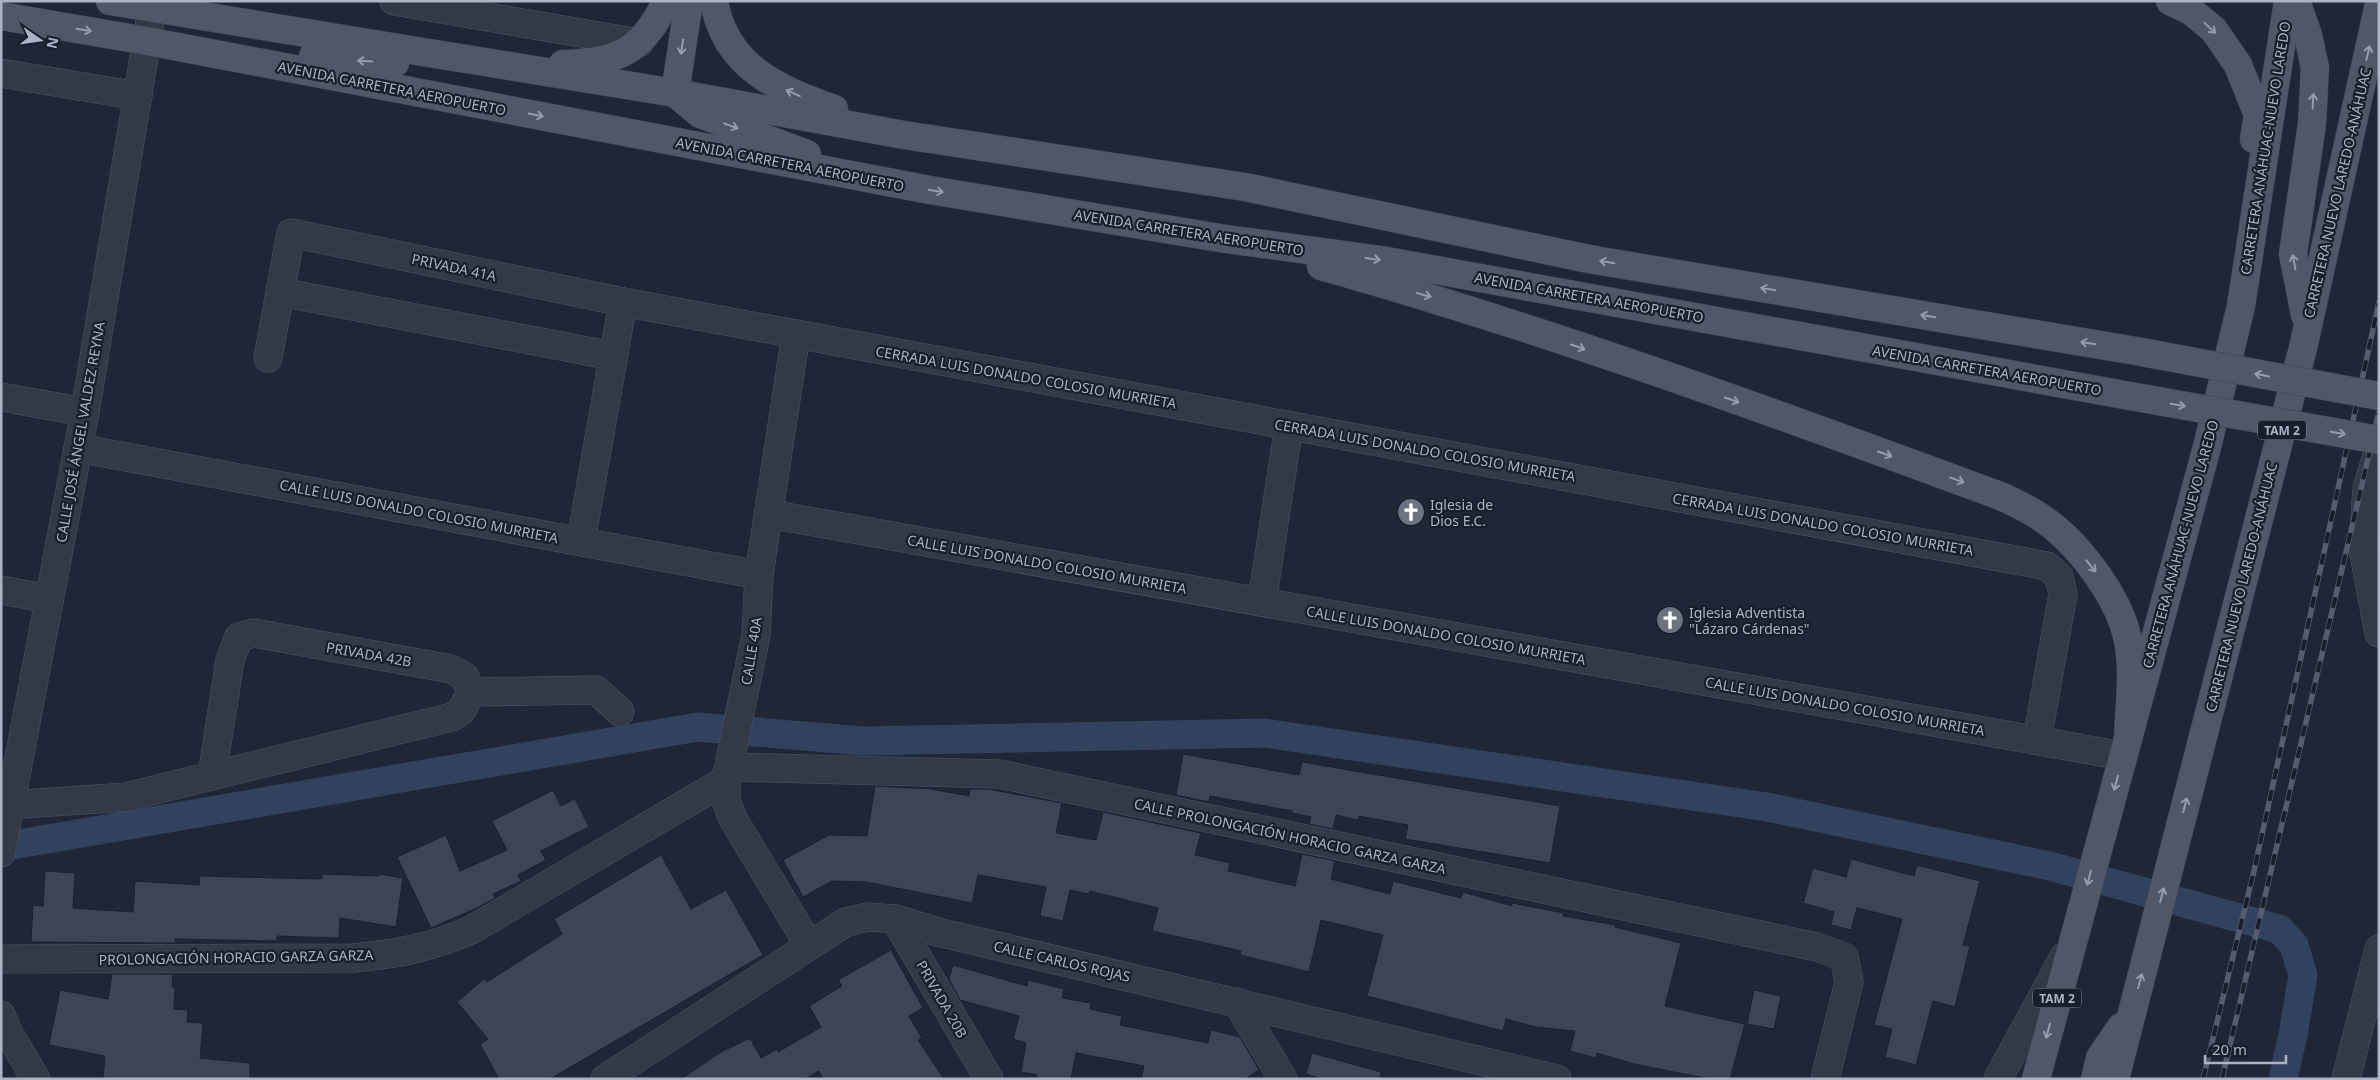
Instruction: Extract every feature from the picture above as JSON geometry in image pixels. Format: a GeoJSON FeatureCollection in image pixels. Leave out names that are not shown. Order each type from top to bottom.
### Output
{"type":"FeatureCollection","features":[{"type":"Feature","properties":{"kind":"main road"},"geometry":{"type":"LineString","coordinates":[[110,1],[490,62],[904,134],[1246,187],[1589,258],[2136,351],[2379,396]]}},
{"type":"Feature","properties":{"kind":"main road"},"geometry":{"type":"LineString","coordinates":[[490,62],[593,64],[620,56],[639,43],[658,20],[666,1]]}},
{"type":"Feature","properties":{"kind":"main road"},"geometry":{"type":"LineString","coordinates":[[675,93],[690,1]]}},
{"type":"Feature","properties":{"kind":"main road"},"geometry":{"type":"LineString","coordinates":[[714,1],[717,21],[738,58],[768,80],[808,100],[904,134]]}},
{"type":"Feature","properties":{"kind":"main road"},"geometry":{"type":"LineString","coordinates":[[2170,1],[2191,11],[2214,30],[2238,65],[2258,115],[2237,244],[2237,272],[2241,306]]}},
{"type":"Feature","properties":{"kind":"main road","name":"CARRETERA ANÁHUAC-NUEVO LAREDO"},"geometry":{"type":"LineString","coordinates":[[2036,1079],[2207,447],[2241,306],[2288,1]]}},
{"type":"Feature","properties":{"kind":"main road"},"geometry":{"type":"LineString","coordinates":[[2296,1],[2308,35],[2315,68],[2312,124],[2293,254],[2307,327]]}},
{"type":"Feature","properties":{"kind":"main road","name":"CARRETERA NUEVO LAREDO-ANÁHUAC"},"geometry":{"type":"LineString","coordinates":[[2115,1079],[2307,327],[2379,4]]}},
{"type":"Feature","properties":{"kind":"main road","name":"AVENIDA CARRETERA AEROPUERTO"},"geometry":{"type":"LineString","coordinates":[[1,16],[147,41],[859,177],[1226,239],[1380,260],[2379,440]]}},
{"type":"Feature","properties":{"kind":"main road"},"geometry":{"type":"LineString","coordinates":[[147,41],[208,41],[330,59],[404,64],[448,55]]}},
{"type":"Feature","properties":{"kind":"main road"},"geometry":{"type":"LineString","coordinates":[[675,93],[700,114],[815,156],[859,177]]}},
{"type":"Feature","properties":{"kind":"main road"},"geometry":{"type":"LineString","coordinates":[[1226,239],[1438,299],[1911,463],[2003,497],[2041,517],[2071,543],[2105,584],[2127,635],[2131,673],[2125,748]]}},
{"type":"Feature","properties":{"kind":"main road"},"geometry":{"type":"LineString","coordinates":[[2095,1079],[2100,1058],[2132,1011]]}},
{"type":"Feature","properties":{"kind":"street"},"geometry":{"type":"LineString","coordinates":[[394,1],[639,43]]}},
{"type":"Feature","properties":{"kind":"street","name":"CALLE JOSÉ ÁNGEL VALDEZ REYNA"},"geometry":{"type":"LineString","coordinates":[[1,853],[9,807],[8,771],[49,599],[85,412],[152,9]]}},
{"type":"Feature","properties":{"kind":"street"},"geometry":{"type":"LineString","coordinates":[[1,73],[138,96]]}},
{"type":"Feature","properties":{"kind":"street","name":"PRIVADA 41A"},"geometry":{"type":"LineString","coordinates":[[268,358],[291,233],[623,302]]}},
{"type":"Feature","properties":{"kind":"street"},"geometry":{"type":"LineString","coordinates":[[280,292],[613,356]]}},
{"type":"Feature","properties":{"kind":"street"},"geometry":{"type":"LineString","coordinates":[[580,541],[623,302]]}},
{"type":"Feature","properties":{"kind":"street","name":"CERRADA LUIS DONALDO COLOSIO MURRIETA"},"geometry":{"type":"LineString","coordinates":[[623,302],[2047,566],[2059,577],[2063,594],[2037,740]]}},
{"type":"Feature","properties":{"kind":"street","name":"CALLE 40A"},"geometry":{"type":"LineString","coordinates":[[796,334],[760,575],[756,635],[730,764],[726,801],[733,819],[809,945]]}},
{"type":"Feature","properties":{"kind":"street"},"geometry":{"type":"LineString","coordinates":[[1,397],[85,412]]}},
{"type":"Feature","properties":{"kind":"street"},"geometry":{"type":"LineString","coordinates":[[1262,602],[1289,425]]}},
{"type":"Feature","properties":{"kind":"street","name":"CALLE LUIS DONALDO COLOSIO MURRIETA"},"geometry":{"type":"LineString","coordinates":[[78,448],[760,575]]}},
{"type":"Feature","properties":{"kind":"street"},"geometry":{"type":"LineString","coordinates":[[2379,449],[2367,488],[2363,549],[2379,633]]}},
{"type":"Feature","properties":{"kind":"street","name":"CALLE LUIS DONALDO COLOSIO MURRIETA"},"geometry":{"type":"LineString","coordinates":[[769,514],[2037,740],[2125,748]]}},
{"type":"Feature","properties":{"kind":"street"},"geometry":{"type":"LineString","coordinates":[[1,590],[49,599]]}},
{"type":"Feature","properties":{"kind":"street","name":"PRIVADA 42B"},"geometry":{"type":"LineString","coordinates":[[212,776],[230,660],[239,637],[254,634],[451,669],[466,677],[471,692]]}},
{"type":"Feature","properties":{"kind":"street"},"geometry":{"type":"LineString","coordinates":[[9,807],[126,797],[452,717],[462,710],[471,692],[596,690],[620,712]]}},
{"type":"Feature","properties":{"kind":"street","name":"CALLE PROLONGACIÓN HORACIO GARZA GARZA"},"geometry":{"type":"LineString","coordinates":[[730,764],[1000,774],[1817,947],[1844,957],[1849,982],[1825,1079]]}},
{"type":"Feature","properties":{"kind":"street","name":"PROLONGACIÓN HORACIO GARZA GARZA"},"geometry":{"type":"LineString","coordinates":[[1,958],[352,958],[397,954],[436,945],[471,930],[730,764]]}},
{"type":"Feature","properties":{"kind":"street","name":"CALLE CARLOS ROJAS"},"geometry":{"type":"LineString","coordinates":[[605,1079],[846,922],[868,917],[895,919],[938,932],[1557,1079]]}},
{"type":"Feature","properties":{"kind":"street","name":"PRIVADA 20B"},"geometry":{"type":"LineString","coordinates":[[895,919],[989,1079]]}},
{"type":"Feature","properties":{"kind":"street"},"geometry":{"type":"LineString","coordinates":[[1998,1079],[2076,927]]}},
{"type":"Feature","properties":{"kind":"street"},"geometry":{"type":"LineString","coordinates":[[2346,1079],[2373,1000],[2379,949]]}},
{"type":"Feature","properties":{"kind":"street"},"geometry":{"type":"LineString","coordinates":[[1237,1002],[1283,1079]]}},
{"type":"Feature","properties":{"kind":"street"},"geometry":{"type":"LineString","coordinates":[[1,1015],[8,1032],[36,1079]]}},
{"type":"Feature","properties":{"kind":"building"},"geometry":{"type":"Polygon","coordinates":[[[1183,754],[1299,775],[1302,762],[1560,806],[1550,863],[1405,839],[1408,825],[1359,816],[1358,820],[1336,815],[1333,829],[1309,824],[1311,817],[1292,813],[1292,811],[1210,796],[1209,802],[1176,795],[1183,754]]]}},
{"type":"Feature","properties":{"kind":"building"},"geometry":{"type":"Polygon","coordinates":[[[875,786],[931,789],[969,796],[970,789],[988,789],[1062,803],[1056,833],[1096,840],[1103,812],[1201,833],[1195,855],[1230,863],[1228,871],[1295,886],[1302,854],[1335,861],[1331,879],[1390,894],[1393,881],[1461,898],[1463,892],[1512,906],[1512,903],[1564,913],[1563,916],[1616,925],[1615,927],[1681,943],[1665,1006],[1745,1024],[1730,1079],[1709,1079],[1634,1064],[1597,1053],[1596,1058],[1570,1051],[1575,1031],[1535,1027],[1506,1019],[1503,1031],[1367,996],[1383,935],[1321,920],[1309,972],[1240,955],[1241,951],[1152,931],[1158,908],[1090,891],[1089,894],[1070,890],[1063,921],[1040,916],[1046,887],[978,875],[972,903],[866,882],[832,881],[803,897],[783,860],[829,835],[867,836],[875,786]]]}},
{"type":"Feature","properties":{"kind":"building"},"geometry":{"type":"Polygon","coordinates":[[[553,790],[561,806],[575,799],[589,827],[541,851],[546,860],[518,875],[521,881],[493,894],[495,898],[431,928],[397,857],[446,835],[460,871],[507,850],[492,821],[553,790]]]}},
{"type":"Feature","properties":{"kind":"building"},"geometry":{"type":"Polygon","coordinates":[[[661,855],[691,909],[726,890],[763,955],[550,1079],[499,1079],[480,1044],[488,1039],[457,1002],[484,979],[487,982],[562,934],[554,919],[661,855]]]}},
{"type":"Feature","properties":{"kind":"building"},"geometry":{"type":"Polygon","coordinates":[[[1851,859],[1914,876],[1917,865],[1980,881],[1963,945],[1970,946],[1955,1007],[1933,1001],[1916,1065],[1885,1057],[1892,1029],[1874,1025],[1902,919],[1857,908],[1851,930],[1831,925],[1834,912],[1803,903],[1813,868],[1846,877],[1851,859]]]}},
{"type":"Feature","properties":{"kind":"building"},"geometry":{"type":"Polygon","coordinates":[[[45,871],[75,873],[73,908],[133,912],[135,881],[199,885],[200,876],[322,879],[322,874],[379,876],[379,874],[403,878],[396,927],[340,918],[339,938],[277,936],[277,941],[175,939],[175,943],[31,942],[33,905],[43,906],[45,871]]]}},
{"type":"Feature","properties":{"kind":"building"},"geometry":{"type":"Polygon","coordinates":[[[891,950],[923,1008],[909,1016],[922,1038],[918,1040],[944,1079],[823,1079],[819,1071],[805,1079],[681,1079],[721,1052],[750,1038],[761,1058],[777,1049],[778,1052],[821,1027],[809,1006],[842,986],[838,980],[891,950]]]}},
{"type":"Feature","properties":{"kind":"building"},"geometry":{"type":"Polygon","coordinates":[[[953,965],[1027,986],[1028,980],[1064,989],[1062,998],[1091,1003],[1090,1009],[1122,1016],[1120,1025],[1208,1043],[1211,1030],[1240,1037],[1259,1070],[1245,1079],[1141,1079],[1144,1066],[1076,1053],[1071,1079],[1036,1079],[1037,1075],[1021,1072],[1026,1043],[1013,1039],[1019,1016],[960,1000],[949,979],[953,965]]]}},
{"type":"Feature","properties":{"kind":"building"},"geometry":{"type":"Polygon","coordinates":[[[112,974],[173,974],[172,987],[175,987],[174,1009],[188,1010],[187,1022],[203,1023],[200,1058],[250,1063],[250,1079],[103,1079],[105,1056],[49,1045],[60,990],[108,999],[112,974]]]}},
{"type":"Feature","properties":{"kind":"building"},"geometry":{"type":"Polygon","coordinates":[[[1754,990],[1781,996],[1774,1029],[1747,1024],[1754,990]]]}},
{"type":"Feature","properties":{"kind":"building"},"geometry":{"type":"Polygon","coordinates":[[[1312,1053],[1381,1072],[1380,1079],[1322,1079],[1306,1074],[1312,1053]]]}},
{"type":"Feature","properties":{"kind":"waterway"},"geometry":{"type":"LineString","coordinates":[[1,847],[698,727],[863,741],[1264,733],[1767,807],[2050,866],[2279,929],[2294,945],[2303,975],[2293,1035],[2283,1079]]}},
{"type":"Feature","properties":{"kind":"railway"},"geometry":{"type":"LineString","coordinates":[[2203,1079],[2254,871],[2379,302]]}},
{"type":"Feature","properties":{"kind":"railway"},"geometry":{"type":"LineString","coordinates":[[2222,1079],[2379,412]]}},
{"type":"Feature","properties":{"kind":"place","name":"Iglesia de Dios E.C."},"geometry":{"type":"Point","coordinates":[1411,512]}},
{"type":"Feature","properties":{"kind":"place","name":"Iglesia Adventista \"Lázaro Cárdenas\""},"geometry":{"type":"Point","coordinates":[1670,620]}}]}
